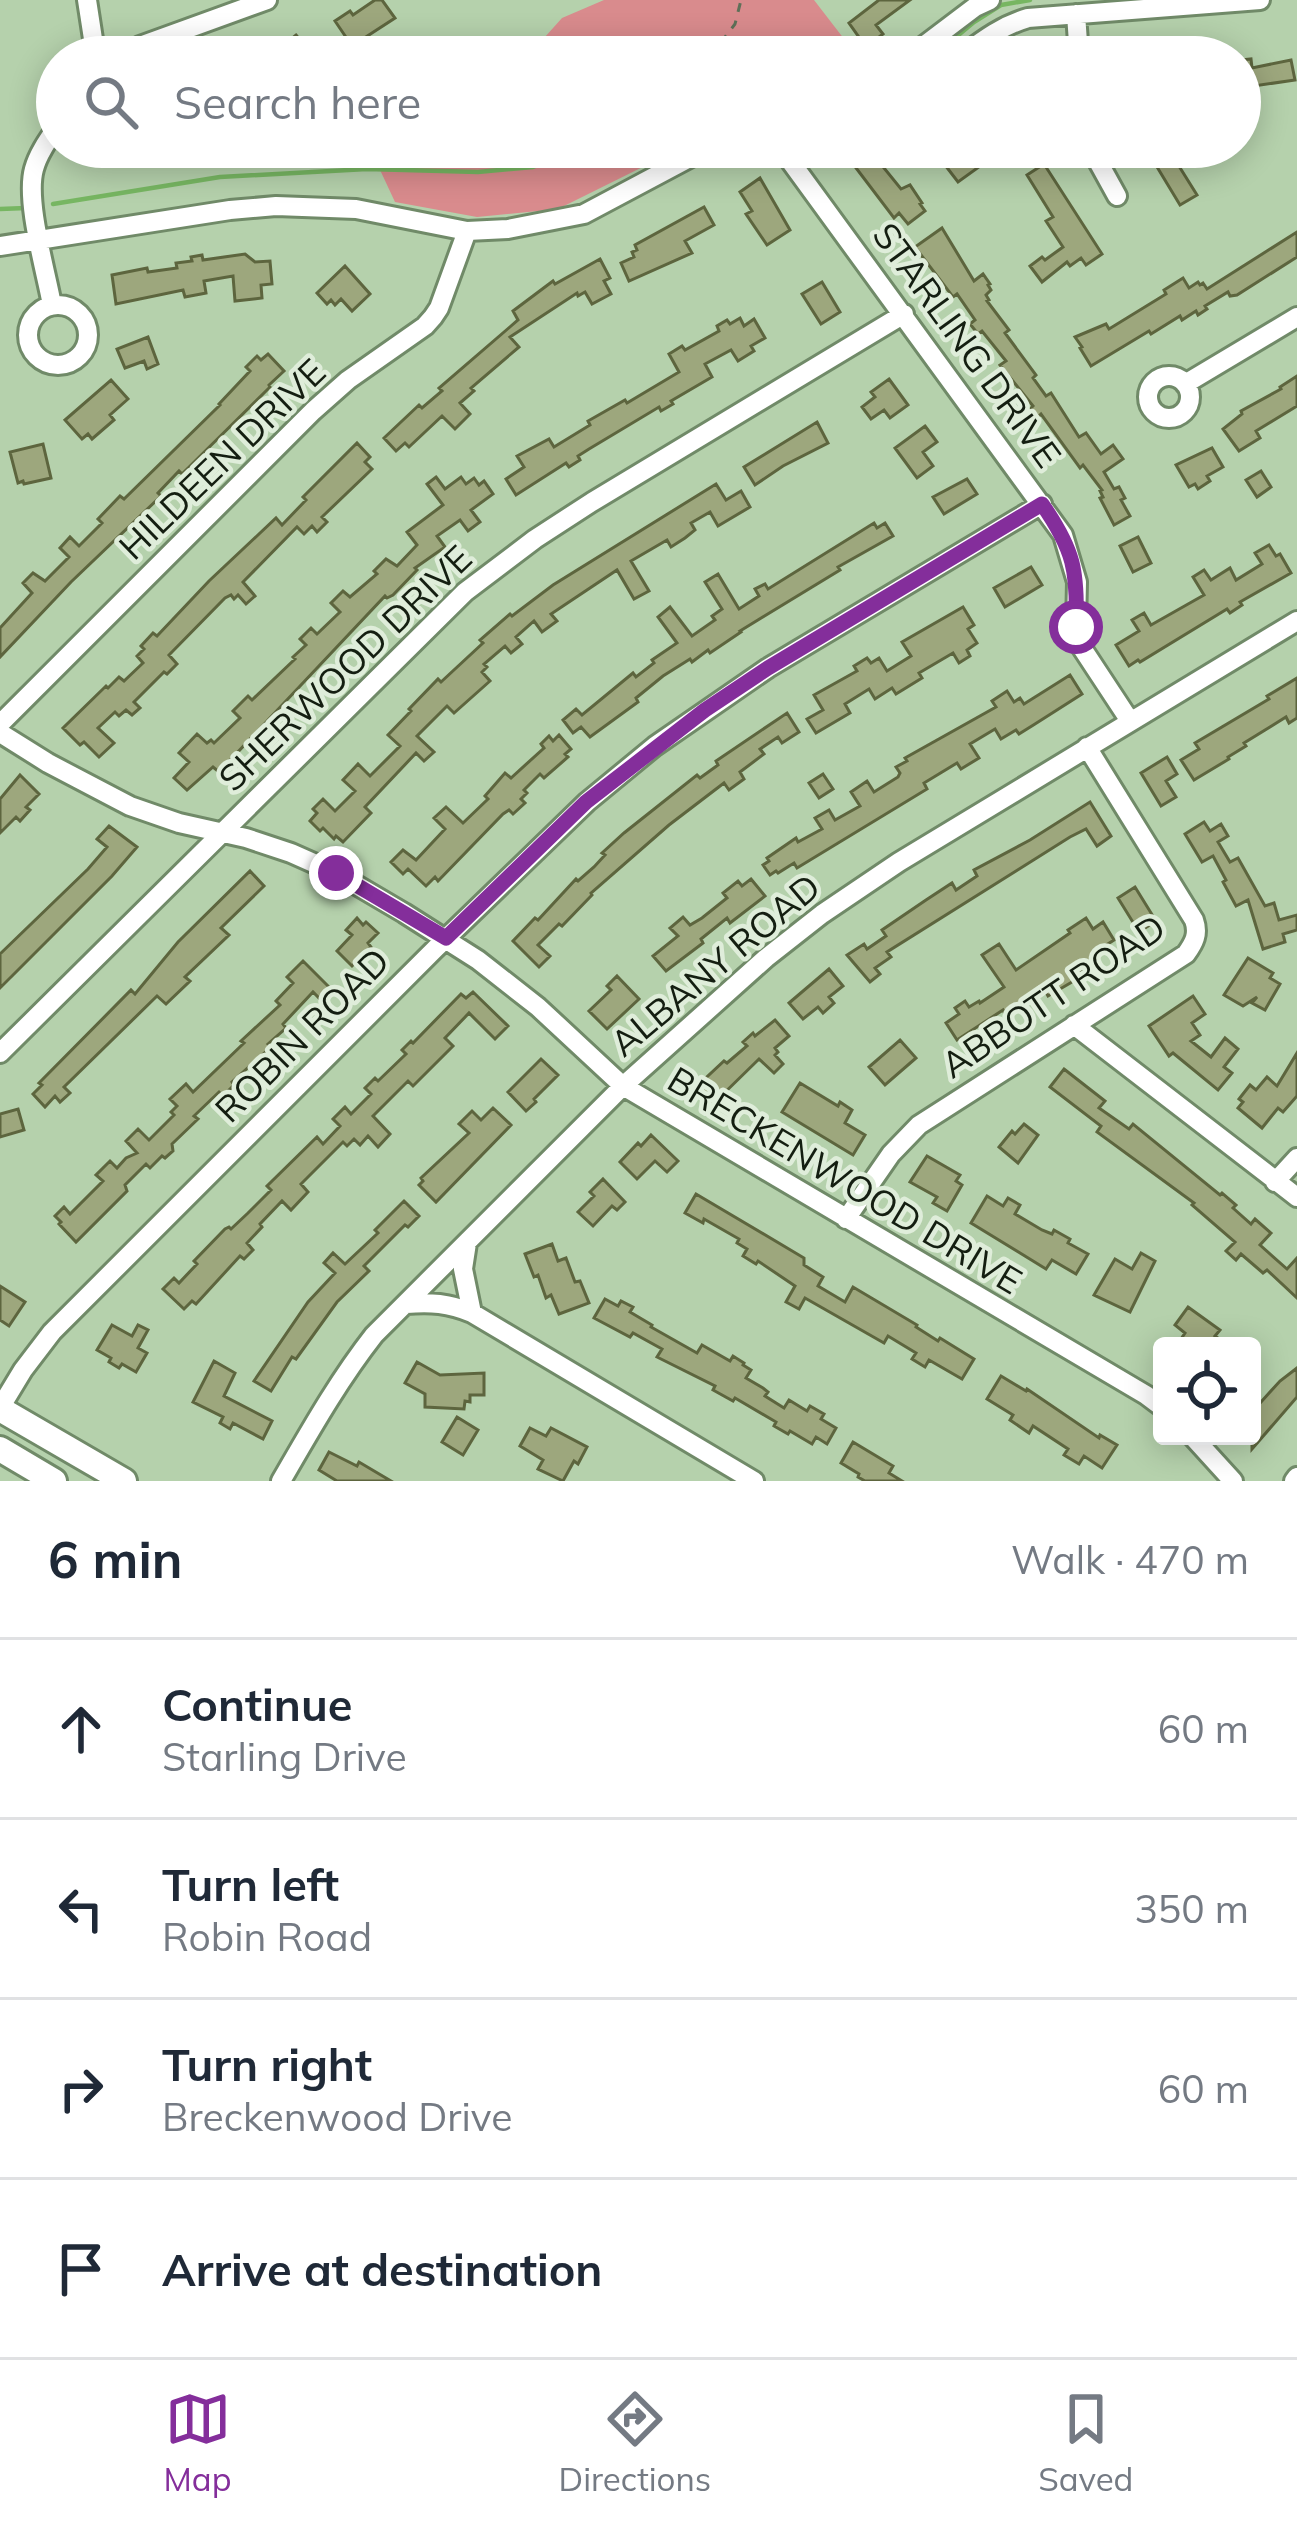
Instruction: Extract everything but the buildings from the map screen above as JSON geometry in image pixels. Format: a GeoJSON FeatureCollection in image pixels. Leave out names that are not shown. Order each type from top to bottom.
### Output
{"type":"FeatureCollection","features":[{"type":"Feature","properties":{"kind":"main road"},"geometry":{"type":"LineString","coordinates":[[0,1408],[124,1481]]}},
{"type":"Feature","properties":{"kind":"main road"},"geometry":{"type":"LineString","coordinates":[[0,1449],[54,1481]]}},
{"type":"Feature","properties":{"kind":"street"},"geometry":{"type":"LineString","coordinates":[[87,0],[92,36]]}},
{"type":"Feature","properties":{"kind":"street"},"geometry":{"type":"LineString","coordinates":[[168,36],[267,0]]}},
{"type":"Feature","properties":{"kind":"street"},"geometry":{"type":"LineString","coordinates":[[937,36],[990,0]]}},
{"type":"Feature","properties":{"kind":"street"},"geometry":{"type":"LineString","coordinates":[[989,36],[1006,24],[1028,18],[1260,0]]}},
{"type":"Feature","properties":{"kind":"street"},"geometry":{"type":"LineString","coordinates":[[1076,14],[1078,36]]}},
{"type":"Feature","properties":{"kind":"street"},"geometry":{"type":"LineString","coordinates":[[36,163],[32,182],[52,305]]}},
{"type":"Feature","properties":{"kind":"street"},"geometry":{"type":"LineString","coordinates":[[0,246],[277,206],[356,209],[466,231],[522,228],[584,214],[671,168]]}},
{"type":"Feature","properties":{"kind":"street","name":"STARLING DRIVE"},"geometry":{"type":"LineString","coordinates":[[796,168],[1063,535],[1077,582],[1080,645],[1130,721]]}},
{"type":"Feature","properties":{"kind":"street"},"geometry":{"type":"LineString","coordinates":[[1102,168],[1117,196]]}},
{"type":"Feature","properties":{"kind":"street","name":"HILDEEN DRIVE"},"geometry":{"type":"LineString","coordinates":[[0,724],[314,411],[425,326],[439,308],[466,231]]}},
{"type":"Feature","properties":{"kind":"street","name":"SHERWOOD DRIVE"},"geometry":{"type":"LineString","coordinates":[[0,1053],[440,615],[502,563],[592,502],[904,314]]}},
{"type":"Feature","properties":{"kind":"street"},"geometry":{"type":"LineString","coordinates":[[1186,384],[1297,317]]}},
{"type":"Feature","properties":{"kind":"street","name":"ROBIN ROAD"},"geometry":{"type":"LineString","coordinates":[[0,1408],[52,1332],[586,802],[688,722],[768,668],[1042,504]]}},
{"type":"Feature","properties":{"kind":"street","name":"ALBANY ROAD"},"geometry":{"type":"LineString","coordinates":[[281,1481],[374,1335],[622,1086],[706,1009],[822,914],[899,862],[1297,621]]}},
{"type":"Feature","properties":{"kind":"street","name":"BRECKENWOOD DRIVE"},"geometry":{"type":"LineString","coordinates":[[0,733],[130,806],[314,862],[446,938],[538,1007],[622,1086],[1153,1401]]}},
{"type":"Feature","properties":{"kind":"street","name":"ABBOTT ROAD"},"geometry":{"type":"LineString","coordinates":[[846,1219],[890,1154],[919,1125],[1186,954],[1196,933],[1194,920],[1087,747]]}},
{"type":"Feature","properties":{"kind":"street"},"geometry":{"type":"LineString","coordinates":[[1074,1025],[1297,1197]]}},
{"type":"Feature","properties":{"kind":"street"},"geometry":{"type":"LineString","coordinates":[[1275,1182],[1297,1158]]}},
{"type":"Feature","properties":{"kind":"street"},"geometry":{"type":"LineString","coordinates":[[467,1243],[464,1268],[472,1313]]}},
{"type":"Feature","properties":{"kind":"street"},"geometry":{"type":"LineString","coordinates":[[406,1304],[431,1302],[472,1313],[754,1481]]}},
{"type":"Feature","properties":{"kind":"street"},"geometry":{"type":"LineString","coordinates":[[1201,1445],[1235,1480]]}},
{"type":"Feature","properties":{"kind":"path"},"geometry":{"type":"LineString","coordinates":[[726,36],[735,24],[740,0]]}},
{"type":"Feature","properties":{"kind":"shaded area"},"geometry":{"type":"Polygon","coordinates":[[[604,0],[814,0],[842,36],[546,36],[562,18],[604,0]]]}},
{"type":"Feature","properties":{"kind":"shaded area"},"geometry":{"type":"Polygon","coordinates":[[[379,168],[641,168],[558,209],[477,217],[395,202],[379,168]]]}},
{"type":"Feature","properties":{"kind":"waterway"},"geometry":{"type":"LineString","coordinates":[[957,36],[1001,5],[1030,0]]}},
{"type":"Feature","properties":{"kind":"waterway"},"geometry":{"type":"LineString","coordinates":[[53,204],[220,177],[367,169],[478,172],[522,168]]}},
{"type":"Feature","properties":{"kind":"waterway"},"geometry":{"type":"LineString","coordinates":[[0,209],[26,208]]}},
{"type":"Feature","properties":{"kind":"route"},"geometry":{"type":"LineString","coordinates":[[336,873],[446,938],[586,802],[705,710],[1042,504],[1070,551],[1077,582],[1076,627]]}}]}
